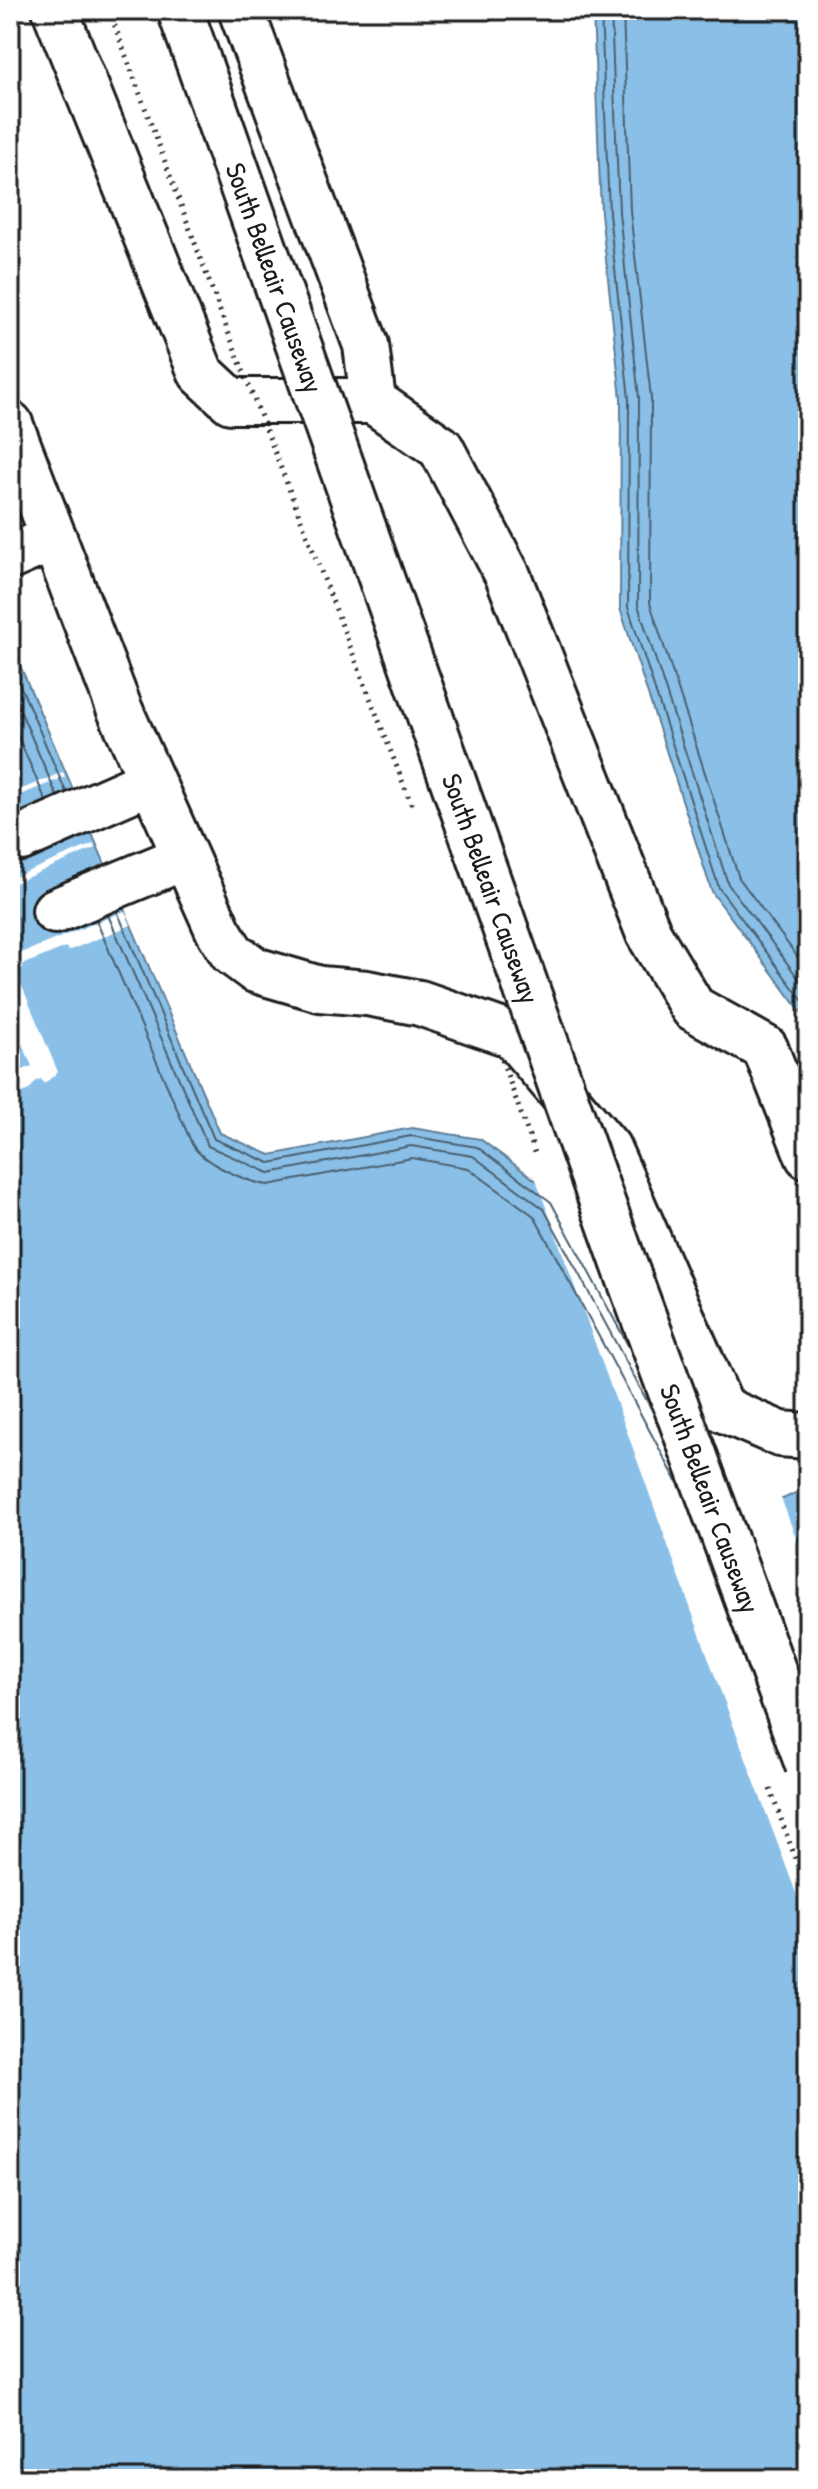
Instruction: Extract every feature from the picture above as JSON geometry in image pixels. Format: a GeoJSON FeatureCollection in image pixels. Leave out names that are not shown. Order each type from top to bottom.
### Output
{"type":"FeatureCollection","features":[{"type":"Feature","properties":{"kind":"main road"},"geometry":{"type":"LineString","coordinates":[[55,10],[201,373],[231,401],[373,401],[441,448],[508,576],[649,934],[693,1008],[765,1048],[808,1156]]}},
{"type":"Feature","properties":{"kind":"main road","name":"South Belleair Causeway"},"geometry":{"type":"LineString","coordinates":[[180,10],[623,1261],[808,1765]]}},
{"type":"Feature","properties":{"kind":"main road"},"geometry":{"type":"LineString","coordinates":[[241,10],[366,345],[373,401]]}},
{"type":"Feature","properties":{"kind":"main road"},"geometry":{"type":"LineString","coordinates":[[10,424],[23,497],[54,538],[119,708],[218,930],[232,953],[255,970],[320,989],[367,993],[420,1003],[512,1035],[608,1148],[722,1409],[780,1434],[808,1436]]}},
{"type":"Feature","properties":{"kind":"main road"},"geometry":{"type":"LineString","coordinates":[[10,557],[54,538]]}},
{"type":"Feature","properties":{"kind":"main road"},"geometry":{"type":"LineString","coordinates":[[21,838],[151,781]]}},
{"type":"Feature","properties":{"kind":"main road"},"geometry":{"type":"LineString","coordinates":[[55,911],[185,857]]}},
{"type":"Feature","properties":{"kind":"path"},"geometry":{"type":"LineString","coordinates":[[109,10],[220,311],[413,806]]}},
{"type":"Feature","properties":{"kind":"path"},"geometry":{"type":"LineString","coordinates":[[499,1050],[540,1167]]}},
{"type":"Feature","properties":{"kind":"path"},"geometry":{"type":"LineString","coordinates":[[770,1789],[808,1893]]}},
{"type":"Feature","properties":{"kind":"water"},"geometry":{"type":"Polygon","coordinates":[[[593,10],[808,10],[808,1021],[712,892],[620,608],[621,399],[601,213],[593,10]]]}},
{"type":"Feature","properties":{"kind":"water"},"geometry":{"type":"Polygon","coordinates":[[[10,642],[220,1133],[270,1155],[412,1128],[480,1139],[557,1196],[719,1495],[783,1499],[808,1487],[808,2479],[10,2479],[10,642]]]}},
{"type":"Feature","properties":{"kind":"pier"},"geometry":{"type":"Polygon","coordinates":[[[63,772],[65,777],[10,799],[10,794],[63,772]]]}},
{"type":"Feature","properties":{"kind":"pier"},"geometry":{"type":"Polygon","coordinates":[[[93,844],[95,848],[10,885],[10,879],[93,844]]]}},
{"type":"Feature","properties":{"kind":"pier"},"geometry":{"type":"Polygon","coordinates":[[[125,911],[131,925],[68,951],[66,947],[22,965],[23,968],[16,972],[58,1072],[44,1084],[41,1079],[36,1081],[29,1090],[10,1098],[10,1076],[32,1066],[13,1024],[10,1024],[10,953],[14,956],[125,911]]]}},
{"type":"Feature","properties":{"kind":"pier"},"geometry":{"type":"Polygon","coordinates":[[[534,1174],[561,1194],[721,1491],[780,1495],[808,1571],[808,1925],[719,1687],[534,1174]]]}}]}
